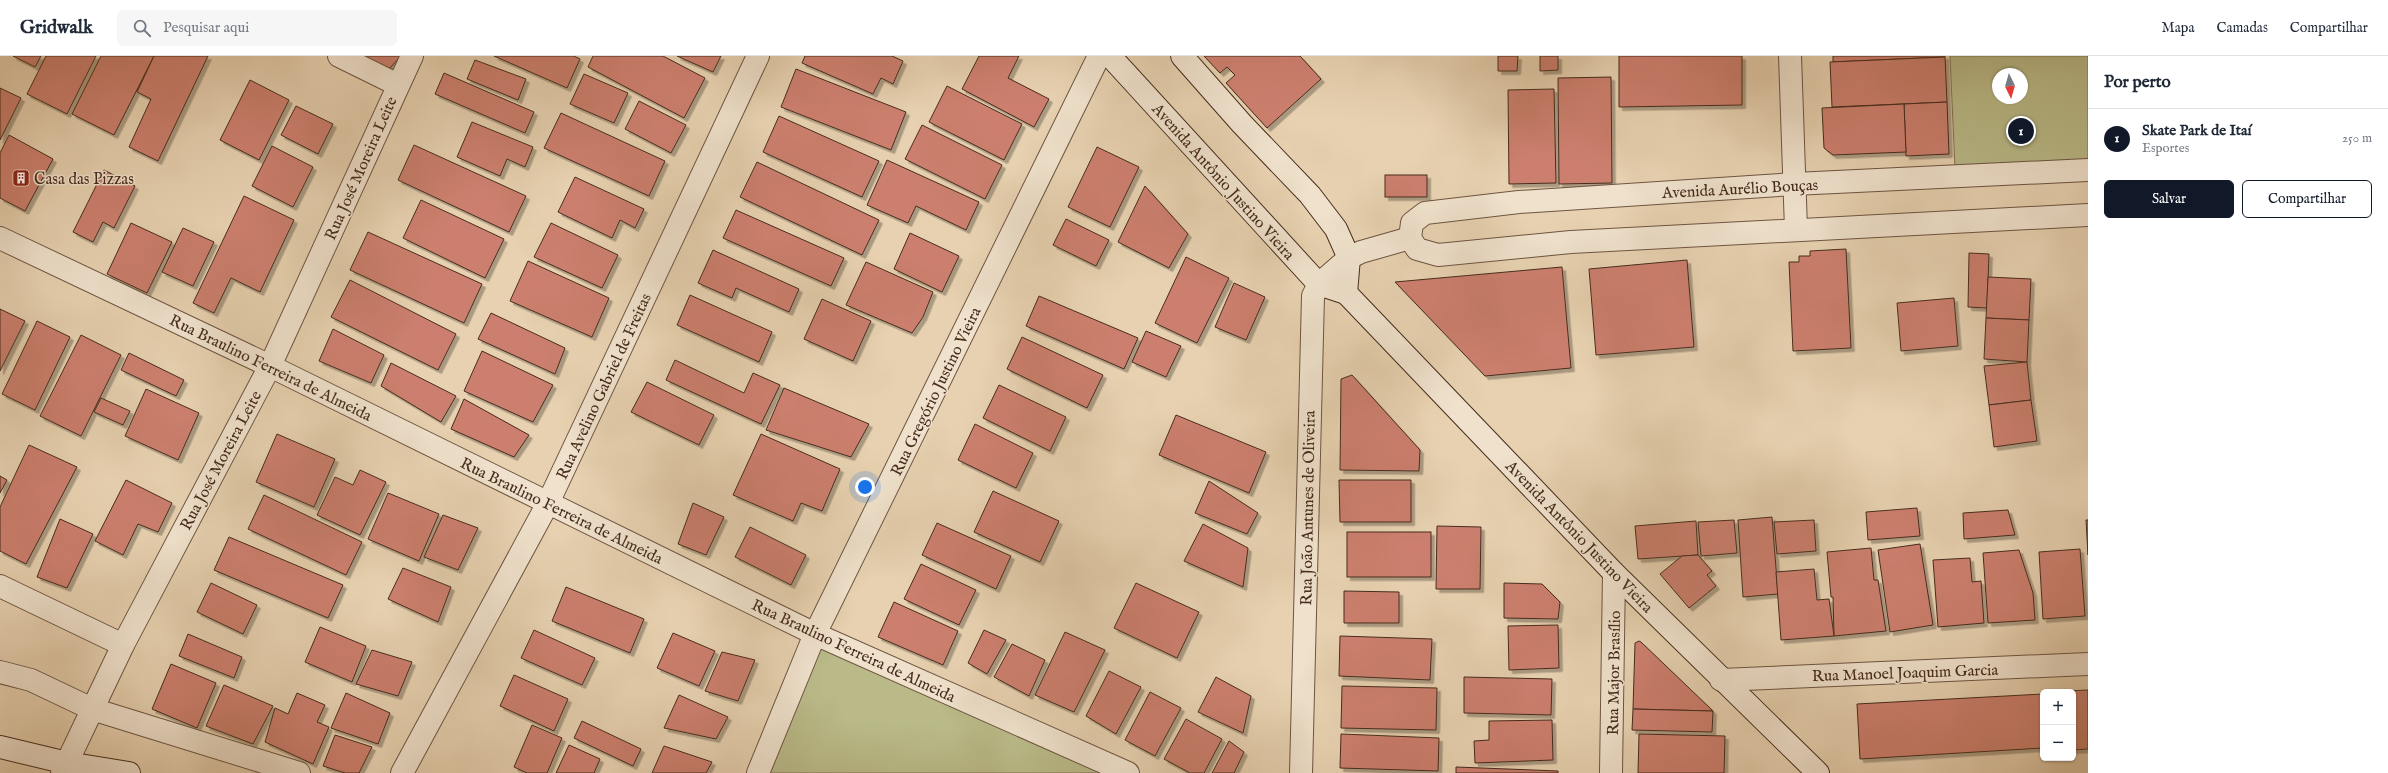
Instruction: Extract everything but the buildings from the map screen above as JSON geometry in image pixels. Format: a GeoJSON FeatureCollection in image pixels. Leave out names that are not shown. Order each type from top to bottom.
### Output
{"type":"FeatureCollection","features":[{"type":"Feature","properties":{"kind":"street"},"geometry":{"type":"LineString","coordinates":[[339,56],[398,85]]}},
{"type":"Feature","properties":{"kind":"street","name":"Rua José Moreira Leite"},"geometry":{"type":"LineString","coordinates":[[64,768],[123,645],[270,366],[412,56]]}},
{"type":"Feature","properties":{"kind":"street","name":"Rua Avelino Gabriel de Freitas"},"geometry":{"type":"LineString","coordinates":[[402,773],[548,503],[758,56]]}},
{"type":"Feature","properties":{"kind":"street","name":"Rua Gregório Justino Vieira"},"geometry":{"type":"LineString","coordinates":[[758,773],[815,634],[1099,56]]}},
{"type":"Feature","properties":{"kind":"street","name":"Avenida Antônio Justino Vieira"},"geometry":{"type":"LineString","coordinates":[[1110,56],[1319,284],[1346,293],[1614,573],[1721,680],[1818,773]]}},
{"type":"Feature","properties":{"kind":"street"},"geometry":{"type":"LineString","coordinates":[[1182,56],[1242,124],[1310,195],[1336,229],[1349,258],[1346,293]]}},
{"type":"Feature","properties":{"kind":"street"},"geometry":{"type":"LineString","coordinates":[[1790,56],[1796,229]]}},
{"type":"Feature","properties":{"kind":"street","name":"Avenida Aurélio Bouças"},"geometry":{"type":"LineString","coordinates":[[1410,238],[1412,223],[1425,213],[1520,202],[1794,184],[2088,170]]}},
{"type":"Feature","properties":{"kind":"street"},"geometry":{"type":"LineString","coordinates":[[1319,284],[1349,258],[1361,252],[1410,238],[1417,249],[1438,255],[1571,242],[1796,229],[2088,215]]}},
{"type":"Feature","properties":{"kind":"street","name":"Rua Braulino Ferreira de Almeida"},"geometry":{"type":"LineString","coordinates":[[0,238],[270,366],[815,634],[1128,773]]}},
{"type":"Feature","properties":{"kind":"street","name":"Rua João Antunes de Oliveira"},"geometry":{"type":"LineString","coordinates":[[1301,773],[1312,309],[1315,289],[1319,284]]}},
{"type":"Feature","properties":{"kind":"street","name":"Rua Major Brasílio"},"geometry":{"type":"LineString","coordinates":[[1612,773],[1614,573]]}},
{"type":"Feature","properties":{"kind":"street"},"geometry":{"type":"LineString","coordinates":[[0,586],[123,645]]}},
{"type":"Feature","properties":{"kind":"street","name":"Rua Manoel Joaquim Garcia"},"geometry":{"type":"LineString","coordinates":[[1721,680],[2088,664]]}},
{"type":"Feature","properties":{"kind":"street"},"geometry":{"type":"LineString","coordinates":[[0,672],[31,680],[92,709],[299,773]]}},
{"type":"Feature","properties":{"kind":"street"},"geometry":{"type":"LineString","coordinates":[[0,747],[64,768],[129,773]]}},
{"type":"Feature","properties":{"kind":"green space"},"geometry":{"type":"Polygon","coordinates":[[[1950,56],[2088,56],[2088,164],[1955,169],[1950,56]]]}},
{"type":"Feature","properties":{"kind":"green space"},"geometry":{"type":"Polygon","coordinates":[[[815,634],[1128,773],[758,773],[815,634]]]}},
{"type":"Feature","properties":{"kind":"place","name":"Skate Park de Itaí"},"geometry":{"type":"Point","coordinates":[2021,131]}},
{"type":"Feature","properties":{"kind":"place","name":"Casa das Pizzas"},"geometry":{"type":"Point","coordinates":[21,178]}}]}
